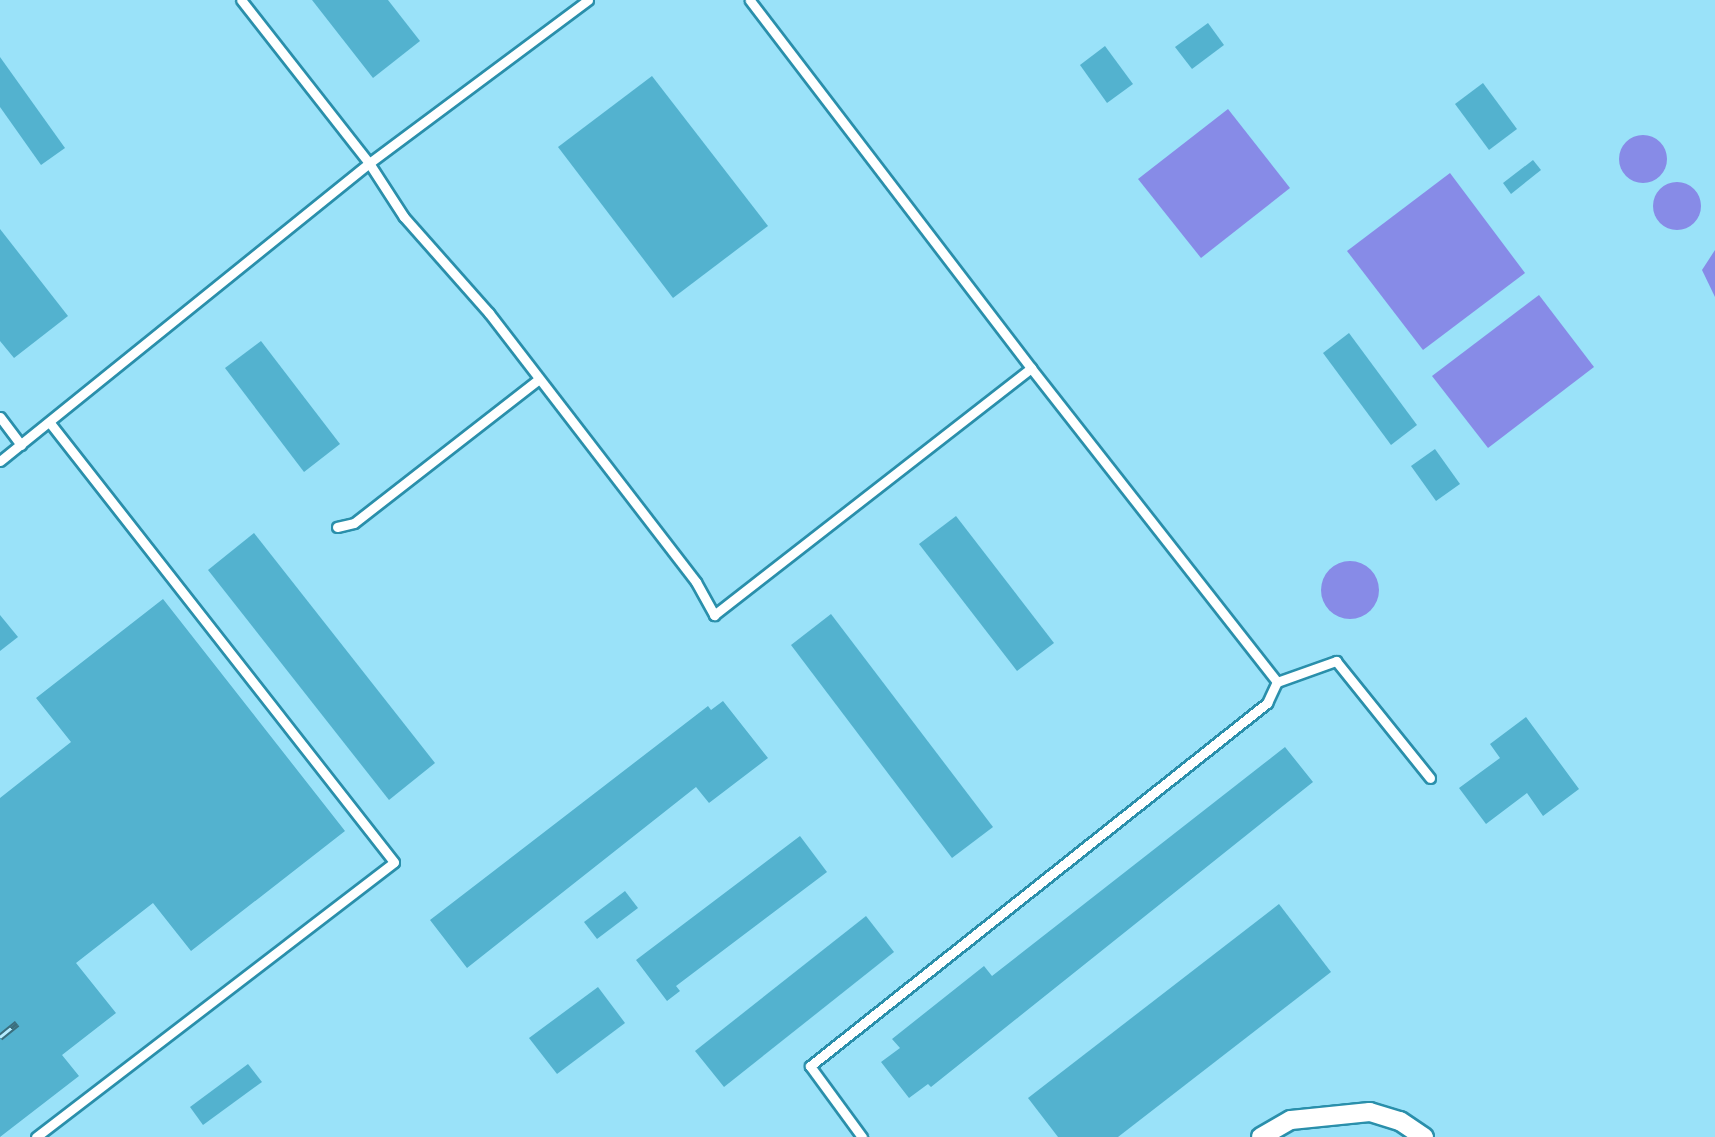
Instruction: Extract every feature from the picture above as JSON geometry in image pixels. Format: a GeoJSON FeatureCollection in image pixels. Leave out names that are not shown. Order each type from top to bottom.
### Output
{"type":"FeatureCollection","features":[{"type":"Feature","properties":{"kind":"street"},"geometry":{"type":"LineString","coordinates":[[1261,1137],[1291,1120],[1370,1112],[1401,1121],[1424,1137]]}},
{"type":"Feature","properties":{"kind":"lane"},"geometry":{"type":"LineString","coordinates":[[241,0],[369,163],[404,217],[538,380],[696,582],[714,615],[1030,368]]}},
{"type":"Feature","properties":{"kind":"lane"},"geometry":{"type":"LineString","coordinates":[[0,461],[50,423],[369,163],[588,0]]}},
{"type":"Feature","properties":{"kind":"lane"},"geometry":{"type":"LineString","coordinates":[[750,0],[1030,368],[1277,682]]}},
{"type":"Feature","properties":{"kind":"lane"},"geometry":{"type":"LineString","coordinates":[[337,526],[354,523],[538,380]]}},
{"type":"Feature","properties":{"kind":"lane"},"geometry":{"type":"LineString","coordinates":[[0,417],[21,445]]}},
{"type":"Feature","properties":{"kind":"lane"},"geometry":{"type":"LineString","coordinates":[[36,1137],[394,862],[50,423]]}},
{"type":"Feature","properties":{"kind":"lane"},"geometry":{"type":"LineString","coordinates":[[862,1137],[810,1066],[1267,703],[1277,682],[1336,661],[1430,778]]}},
{"type":"Feature","properties":{"kind":"water"},"geometry":{"type":"Polygon","coordinates":[[[1228,109],[1290,188],[1201,258],[1138,179],[1228,109]]]}},
{"type":"Feature","properties":{"kind":"water"},"geometry":{"type":"Polygon","coordinates":[[[1638,135],[1648,135],[1663,145],[1667,159],[1663,173],[1657,179],[1648,183],[1638,183],[1623,173],[1619,164],[1619,154],[1629,139],[1638,135]]]}},
{"type":"Feature","properties":{"kind":"water"},"geometry":{"type":"Polygon","coordinates":[[[1450,173],[1525,273],[1423,350],[1347,251],[1450,173]]]}},
{"type":"Feature","properties":{"kind":"water"},"geometry":{"type":"Polygon","coordinates":[[[1672,182],[1682,182],[1697,192],[1701,206],[1700,215],[1691,226],[1682,230],[1672,230],[1657,220],[1653,211],[1653,201],[1663,186],[1672,182]]]}},
{"type":"Feature","properties":{"kind":"water"},"geometry":{"type":"Polygon","coordinates":[[[1715,250],[1715,297],[1702,270],[1715,250]]]}},
{"type":"Feature","properties":{"kind":"water"},"geometry":{"type":"Polygon","coordinates":[[[1539,295],[1594,367],[1488,448],[1432,376],[1539,295]]]}},
{"type":"Feature","properties":{"kind":"water"},"geometry":{"type":"Polygon","coordinates":[[[1344,561],[1356,561],[1371,569],[1379,584],[1379,596],[1371,611],[1356,619],[1344,619],[1329,611],[1321,596],[1321,584],[1329,569],[1344,561]]]}},
{"type":"Feature","properties":{"kind":"building"},"geometry":{"type":"Polygon","coordinates":[[[312,0],[388,0],[420,41],[373,78],[312,0]]]}},
{"type":"Feature","properties":{"kind":"building"},"geometry":{"type":"Polygon","coordinates":[[[1208,23],[1224,45],[1192,69],[1175,47],[1208,23]]]}},
{"type":"Feature","properties":{"kind":"building"},"geometry":{"type":"Polygon","coordinates":[[[1105,46],[1133,84],[1107,103],[1080,65],[1105,46]]]}},
{"type":"Feature","properties":{"kind":"building"},"geometry":{"type":"Polygon","coordinates":[[[0,57],[65,148],[41,165],[0,107],[0,57]]]}},
{"type":"Feature","properties":{"kind":"building"},"geometry":{"type":"Polygon","coordinates":[[[652,76],[768,226],[673,298],[558,147],[652,76]]]}},
{"type":"Feature","properties":{"kind":"building"},"geometry":{"type":"Polygon","coordinates":[[[1483,83],[1517,129],[1489,150],[1455,104],[1483,83]]]}},
{"type":"Feature","properties":{"kind":"building"},"geometry":{"type":"Polygon","coordinates":[[[1533,160],[1541,170],[1511,194],[1503,183],[1533,160]]]}},
{"type":"Feature","properties":{"kind":"building"},"geometry":{"type":"Polygon","coordinates":[[[0,229],[68,316],[14,358],[0,341],[0,229]]]}},
{"type":"Feature","properties":{"kind":"building"},"geometry":{"type":"Polygon","coordinates":[[[1349,333],[1417,425],[1391,445],[1323,353],[1349,333]]]}},
{"type":"Feature","properties":{"kind":"building"},"geometry":{"type":"Polygon","coordinates":[[[261,341],[340,444],[304,472],[225,368],[261,341]]]}},
{"type":"Feature","properties":{"kind":"building"},"geometry":{"type":"Polygon","coordinates":[[[1435,449],[1460,484],[1436,501],[1411,466],[1435,449]]]}},
{"type":"Feature","properties":{"kind":"building"},"geometry":{"type":"Polygon","coordinates":[[[956,516],[1054,643],[1017,671],[919,544],[956,516]]]}},
{"type":"Feature","properties":{"kind":"building"},"geometry":{"type":"Polygon","coordinates":[[[254,533],[435,763],[389,800],[208,570],[254,533]]]}},
{"type":"Feature","properties":{"kind":"building"},"geometry":{"type":"Polygon","coordinates":[[[163,599],[345,831],[191,951],[153,903],[76,963],[116,1013],[62,1055],[79,1076],[0,1137],[0,798],[71,742],[36,698],[163,599]]]}},
{"type":"Feature","properties":{"kind":"building"},"geometry":{"type":"Polygon","coordinates":[[[831,614],[993,827],[952,858],[791,645],[831,614]]]}},
{"type":"Feature","properties":{"kind":"building"},"geometry":{"type":"Polygon","coordinates":[[[0,615],[18,637],[0,651],[0,615]]]}},
{"type":"Feature","properties":{"kind":"building"},"geometry":{"type":"Polygon","coordinates":[[[723,701],[768,758],[709,803],[696,787],[467,968],[430,920],[708,706],[711,710],[723,701]]]}},
{"type":"Feature","properties":{"kind":"building"},"geometry":{"type":"Polygon","coordinates":[[[1526,717],[1579,789],[1543,816],[1527,793],[1486,824],[1459,788],[1500,758],[1490,744],[1526,717]]]}},
{"type":"Feature","properties":{"kind":"building"},"geometry":{"type":"Polygon","coordinates":[[[1285,747],[1313,782],[931,1087],[928,1084],[909,1098],[881,1062],[900,1048],[892,1039],[984,966],[992,976],[1285,747]]]}},
{"type":"Feature","properties":{"kind":"building"},"geometry":{"type":"Polygon","coordinates":[[[800,836],[827,872],[676,986],[680,991],[667,1001],[636,960],[800,836]]]}},
{"type":"Feature","properties":{"kind":"building"},"geometry":{"type":"Polygon","coordinates":[[[625,891],[638,908],[597,939],[584,922],[625,891]]]}},
{"type":"Feature","properties":{"kind":"building"},"geometry":{"type":"Polygon","coordinates":[[[1279,904],[1331,972],[1118,1137],[1058,1137],[1028,1098],[1279,904]]]}},
{"type":"Feature","properties":{"kind":"building"},"geometry":{"type":"Polygon","coordinates":[[[866,916],[894,952],[724,1087],[695,1051],[866,916]]]}},
{"type":"Feature","properties":{"kind":"building"},"geometry":{"type":"Polygon","coordinates":[[[598,987],[625,1023],[557,1074],[529,1038],[598,987]]]}},
{"type":"Feature","properties":{"kind":"building"},"geometry":{"type":"Polygon","coordinates":[[[248,1064],[262,1082],[203,1125],[190,1107],[248,1064]]]}},
{"type":"Feature","properties":{"kind":"railway"},"geometry":{"type":"LineString","coordinates":[[0,1037],[17,1023]]}}]}
